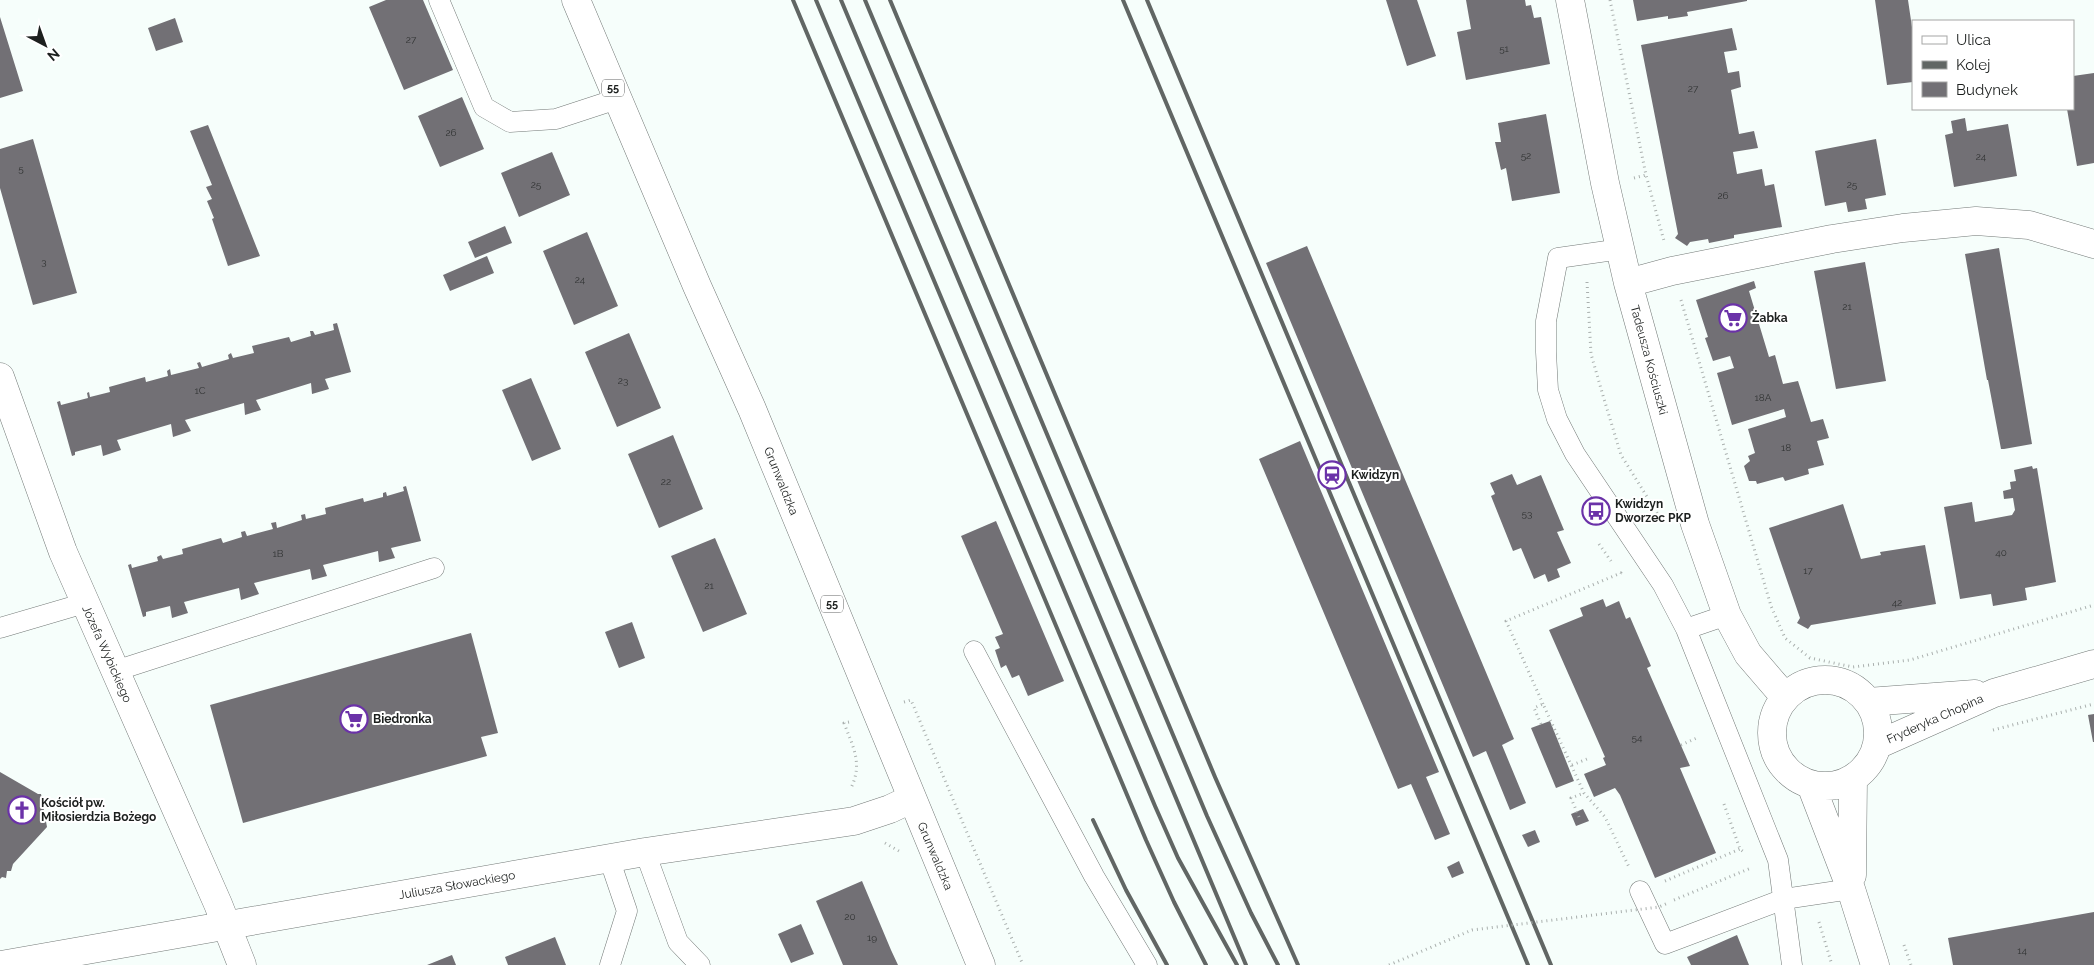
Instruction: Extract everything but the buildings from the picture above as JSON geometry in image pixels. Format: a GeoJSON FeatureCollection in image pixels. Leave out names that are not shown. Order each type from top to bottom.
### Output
{"type":"FeatureCollection","features":[{"type":"Feature","properties":{"kind":"street","name":"Grunwaldzka"},"geometry":{"type":"LineString","coordinates":[[576,0],[752,409],[911,799],[981,965]]}},
{"type":"Feature","properties":{"kind":"street","name":"Tadeusza Kościuszki"},"geometry":{"type":"LineString","coordinates":[[1570,0],[1605,183],[1628,283],[1695,524],[1727,615],[1748,654],[1785,697]]}},
{"type":"Feature","properties":{"kind":"street"},"geometry":{"type":"LineString","coordinates":[[1628,283],[1672,271],[1832,239],[1903,228],[1976,222],[2029,225],[2094,244]]}},
{"type":"Feature","properties":{"kind":"street","name":"Józefa Wybickiego"},"geometry":{"type":"LineString","coordinates":[[0,377],[62,552],[242,965]]}},
{"type":"Feature","properties":{"kind":"street","name":"Fryderyka Chopina"},"geometry":{"type":"LineString","coordinates":[[1868,702],[1994,693],[2032,684],[2094,664]]}},
{"type":"Feature","properties":{"kind":"street"},"geometry":{"type":"LineString","coordinates":[[1828,680],[1850,686],[1868,702],[1877,722],[1877,745],[1868,764],[1853,778],[1832,786],[1811,785],[1791,775],[1777,758],[1771,737],[1774,715],[1785,697],[1805,684],[1828,680]]}},
{"type":"Feature","properties":{"kind":"street","name":"Fryderyka Chopina"},"geometry":{"type":"LineString","coordinates":[[1877,745],[1994,693]]}},
{"type":"Feature","properties":{"kind":"street"},"geometry":{"type":"LineString","coordinates":[[1851,889],[1853,778]]}},
{"type":"Feature","properties":{"kind":"street"},"geometry":{"type":"LineString","coordinates":[[1811,785],[1851,889],[1875,965]]}},
{"type":"Feature","properties":{"kind":"street","name":"Juliusza Słowackiego"},"geometry":{"type":"LineString","coordinates":[[1,965],[609,858],[854,821],[890,809],[911,799]]}},
{"type":"Feature","properties":{"kind":"lane"},"geometry":{"type":"LineString","coordinates":[[439,0],[484,107],[510,122],[556,119],[617,99]]}},
{"type":"Feature","properties":{"kind":"lane"},"geometry":{"type":"LineString","coordinates":[[1620,249],[1558,258],[1546,321],[1548,390],[1557,419],[1575,454],[1663,585],[1686,630],[1778,860],[1792,965]]}},
{"type":"Feature","properties":{"kind":"lane"},"geometry":{"type":"LineString","coordinates":[[115,671],[434,568]]}},
{"type":"Feature","properties":{"kind":"lane"},"geometry":{"type":"LineString","coordinates":[[0,628],[85,602]]}},
{"type":"Feature","properties":{"kind":"lane"},"geometry":{"type":"LineString","coordinates":[[1686,630],[1727,615]]}},
{"type":"Feature","properties":{"kind":"lane"},"geometry":{"type":"LineString","coordinates":[[974,651],[1094,876],[1146,965]]}},
{"type":"Feature","properties":{"kind":"lane"},"geometry":{"type":"LineString","coordinates":[[645,852],[678,942],[700,965]]}},
{"type":"Feature","properties":{"kind":"lane"},"geometry":{"type":"LineString","coordinates":[[609,858],[627,911],[610,965]]}},
{"type":"Feature","properties":{"kind":"lane"},"geometry":{"type":"LineString","coordinates":[[1640,891],[1665,944],[1784,899],[1851,889]]}},
{"type":"Feature","properties":{"kind":"path"},"geometry":{"type":"LineString","coordinates":[[1610,0],[1646,175],[1672,271],[1771,606],[1785,638],[1810,658],[1853,667],[1910,660],[2094,605]]}},
{"type":"Feature","properties":{"kind":"path"},"geometry":{"type":"LineString","coordinates":[[1626,580],[1620,574],[1506,621],[1584,793],[1605,816],[1640,891],[1740,849]]}},
{"type":"Feature","properties":{"kind":"path"},"geometry":{"type":"LineString","coordinates":[[876,712],[910,700],[1023,965]]}},
{"type":"Feature","properties":{"kind":"path"},"geometry":{"type":"LineString","coordinates":[[1541,724],[1534,708],[1543,704]]}},
{"type":"Feature","properties":{"kind":"path"},"geometry":{"type":"LineString","coordinates":[[1986,732],[2094,704]]}},
{"type":"Feature","properties":{"kind":"path"},"geometry":{"type":"LineString","coordinates":[[1681,745],[1699,737]]}},
{"type":"Feature","properties":{"kind":"path"},"geometry":{"type":"LineString","coordinates":[[1572,765],[1587,759]]}},
{"type":"Feature","properties":{"kind":"path"},"geometry":{"type":"LineString","coordinates":[[1579,817],[1571,798],[1584,793]]}},
{"type":"Feature","properties":{"kind":"path"},"geometry":{"type":"LineString","coordinates":[[1390,965],[1472,930],[1660,907],[1760,864]]}},
{"type":"Feature","properties":{"kind":"path"},"geometry":{"type":"LineString","coordinates":[[1819,924],[1832,965]]}},
{"type":"Feature","properties":{"kind":"railway"},"geometry":{"type":"LineString","coordinates":[[793,0],[1146,840],[1174,902],[1206,965]]}},
{"type":"Feature","properties":{"kind":"railway"},"geometry":{"type":"LineString","coordinates":[[816,0],[1155,806],[1178,858],[1237,965]]}},
{"type":"Feature","properties":{"kind":"railway"},"geometry":{"type":"LineString","coordinates":[[841,0],[1246,965]]}},
{"type":"Feature","properties":{"kind":"railway"},"geometry":{"type":"LineString","coordinates":[[865,0],[1207,816],[1251,913],[1278,965]]}},
{"type":"Feature","properties":{"kind":"railway"},"geometry":{"type":"LineString","coordinates":[[890,0],[1215,777],[1298,965]]}},
{"type":"Feature","properties":{"kind":"railway"},"geometry":{"type":"LineString","coordinates":[[1123,0],[1528,965]]}},
{"type":"Feature","properties":{"kind":"railway"},"geometry":{"type":"LineString","coordinates":[[1147,0],[1551,965]]}},
{"type":"Feature","properties":{"kind":"railway"},"geometry":{"type":"LineString","coordinates":[[1093,820],[1126,890],[1167,965]]}},
{"type":"Feature","properties":{"kind":"place","name":"Żabka"},"geometry":{"type":"Point","coordinates":[1733,318]}},
{"type":"Feature","properties":{"kind":"place","name":"Kwidzyn"},"geometry":{"type":"Point","coordinates":[1332,475]}},
{"type":"Feature","properties":{"kind":"place","name":"Kwidzyn Dworzec PKP"},"geometry":{"type":"Point","coordinates":[1596,511]}},
{"type":"Feature","properties":{"kind":"place","name":"Biedronka"},"geometry":{"type":"Point","coordinates":[354,719]}},
{"type":"Feature","properties":{"kind":"place","name":"Kościół pw. Miłosierdzia Bożego"},"geometry":{"type":"Point","coordinates":[22,810]}}]}
